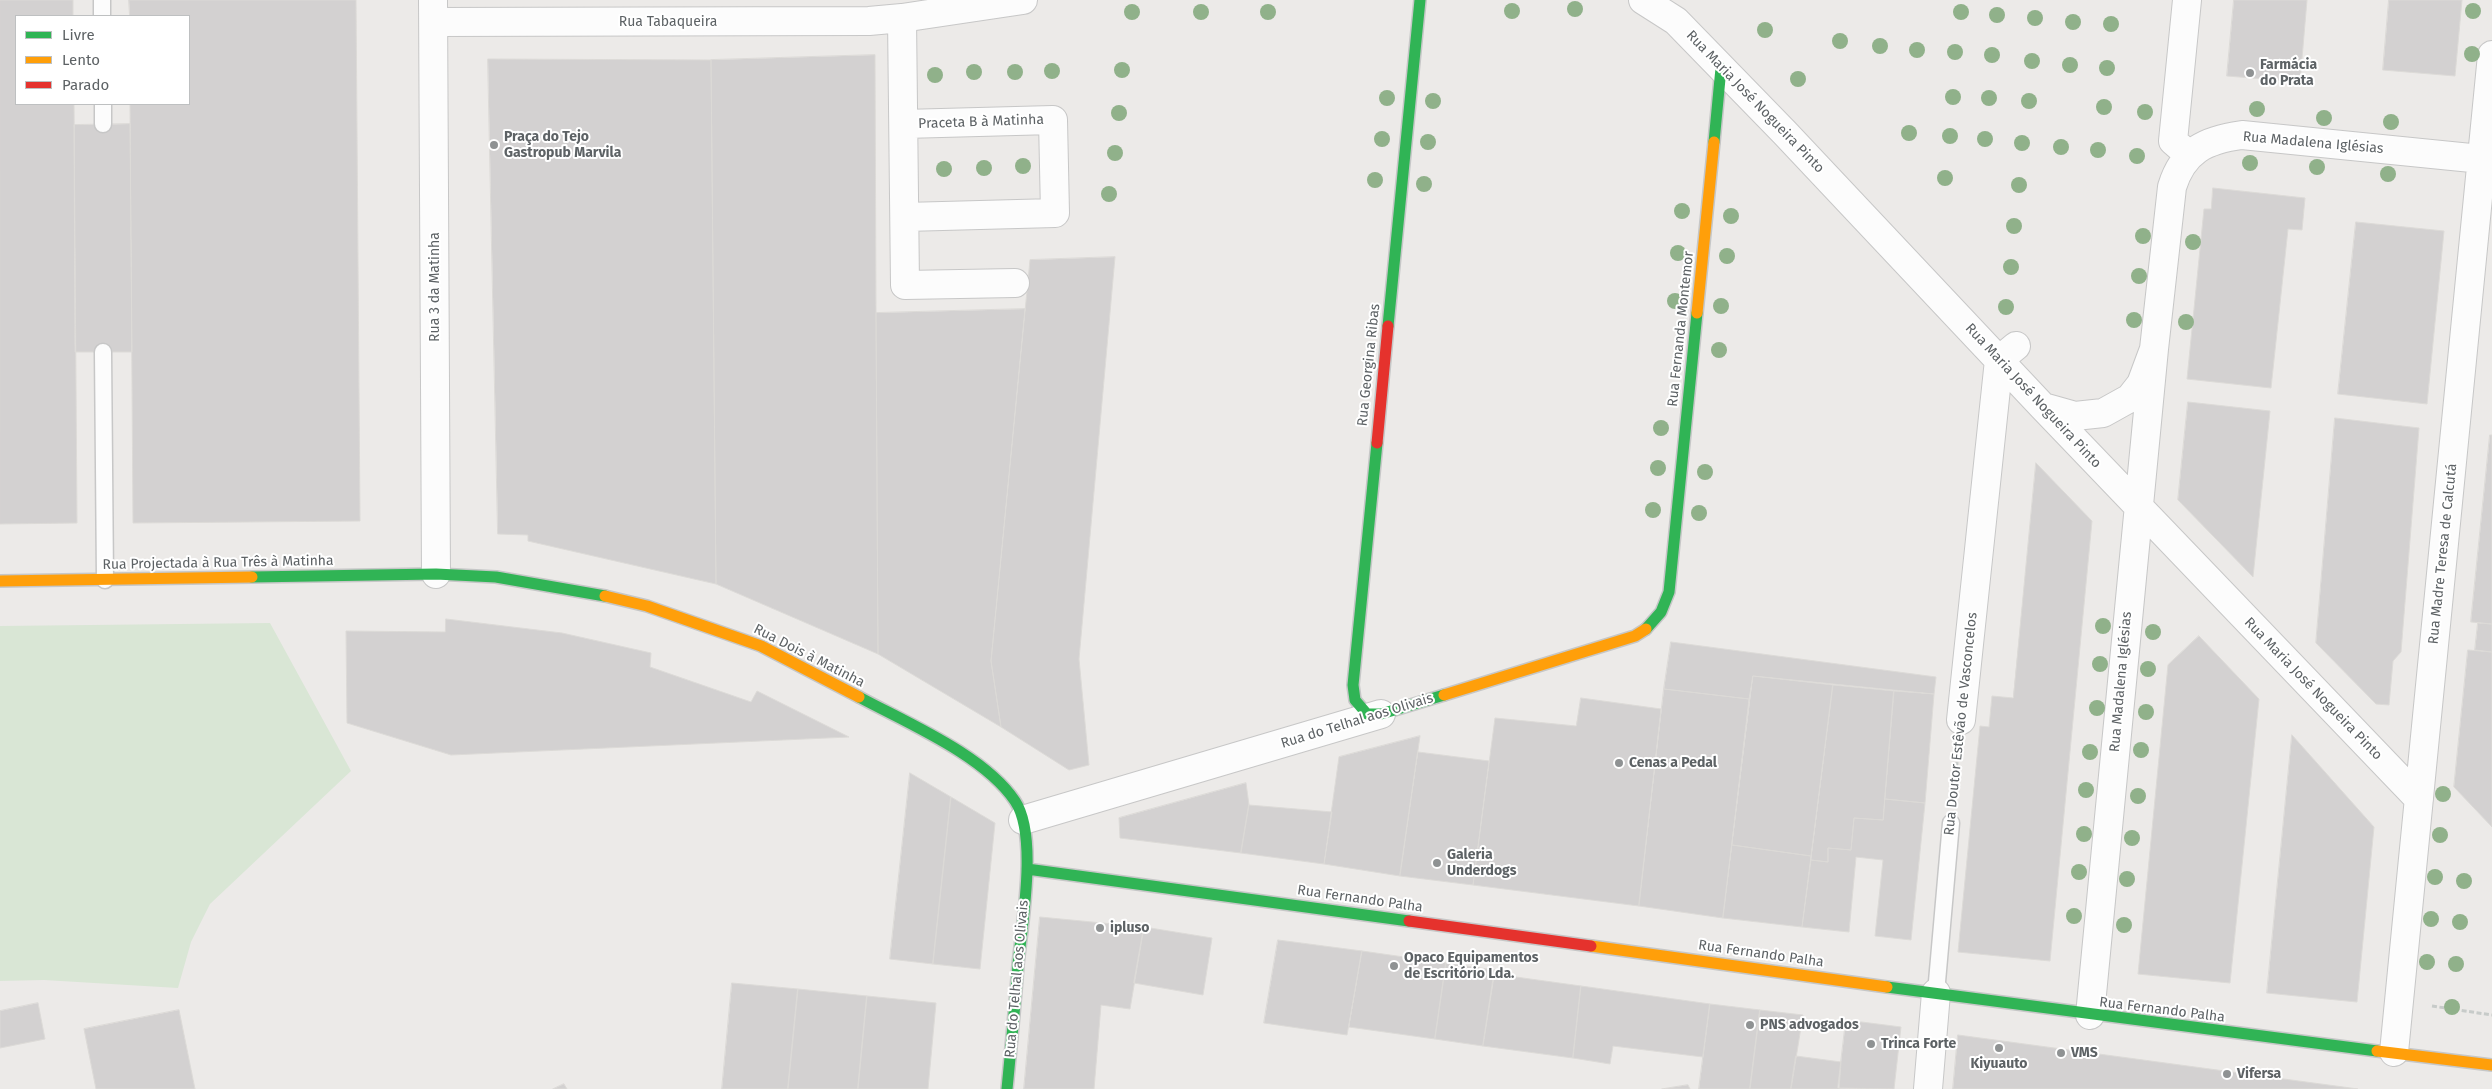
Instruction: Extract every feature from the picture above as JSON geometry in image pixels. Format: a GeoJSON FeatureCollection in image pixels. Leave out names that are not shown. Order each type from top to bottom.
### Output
{"type":"FeatureCollection","features":[{"type":"Feature","properties":{"kind":"street"},"geometry":{"type":"LineString","coordinates":[[902,18],[1023,0]]}},
{"type":"Feature","properties":{"kind":"street","name":"Rua Georgina Ribas"},"geometry":{"type":"LineString","coordinates":[[1381,714],[1367,714],[1359,706],[1353,685],[1420,0]]}},
{"type":"Feature","properties":{"kind":"street","name":"Rua Maria José Nogueira Pinto"},"geometry":{"type":"LineString","coordinates":[[1643,0],[1676,21],[2007,353],[2043,407],[2419,799]]}},
{"type":"Feature","properties":{"kind":"street"},"geometry":{"type":"LineString","coordinates":[[2187,0],[2173,141],[2189,155]]}},
{"type":"Feature","properties":{"kind":"street","name":"Rua Tabaqueira"},"geometry":{"type":"LineString","coordinates":[[433,11],[838,21],[902,18]]}},
{"type":"Feature","properties":{"kind":"street","name":"Rua 3 da Matinha"},"geometry":{"type":"LineString","coordinates":[[433,11],[436,574]]}},
{"type":"Feature","properties":{"kind":"street","name":"Praceta B à Matinha"},"geometry":{"type":"LineString","coordinates":[[902,18],[905,285],[1015,283]]}},
{"type":"Feature","properties":{"kind":"street","name":"Rua Madre Teresa de Calcutá"},"geometry":{"type":"LineString","coordinates":[[2394,1052],[2487,159],[2492,55]]}},
{"type":"Feature","properties":{"kind":"street","name":"Rua Fernanda Montemor"},"geometry":{"type":"LineString","coordinates":[[1669,592],[1721,68]]}},
{"type":"Feature","properties":{"kind":"street","name":"Praceta B à Matinha"},"geometry":{"type":"LineString","coordinates":[[904,124],[1053,120],[1055,213],[905,217]]}},
{"type":"Feature","properties":{"kind":"street","name":"Rua Madalena Iglésias"},"geometry":{"type":"LineString","coordinates":[[2090,1016],[2154,349],[2169,204],[2176,173],[2189,155],[2214,141],[2242,135],[2487,159]]}},
{"type":"Feature","properties":{"kind":"street","name":"Rua Madalena Iglésias"},"geometry":{"type":"LineString","coordinates":[[2043,407],[2074,416],[2103,413],[2116,407],[2130,398],[2141,384],[2154,349]]}},
{"type":"Feature","properties":{"kind":"street","name":"Rua Doutor Estêvão de Vasconcelos"},"geometry":{"type":"LineString","coordinates":[[1962,720],[2007,353]]}},
{"type":"Feature","properties":{"kind":"street","name":"Rua Projectada à Rua Três à Matinha"},"geometry":{"type":"LineString","coordinates":[[0,581],[436,574]]}},
{"type":"Feature","properties":{"kind":"street","name":"Rua Dois à Matinha"},"geometry":{"type":"LineString","coordinates":[[436,574],[496,577],[608,596],[647,606],[761,646],[930,735],[980,765],[1000,782],[1016,802],[1023,820],[1027,869]]}},
{"type":"Feature","properties":{"kind":"street","name":"Rua do Telhal aos Olivais"},"geometry":{"type":"LineString","coordinates":[[1023,820],[1381,714],[1635,636],[1645,631],[1659,615],[1669,592]]}},
{"type":"Feature","properties":{"kind":"street","name":"Rua do Telhal aos Olivais"},"geometry":{"type":"LineString","coordinates":[[1007,1089],[1027,869]]}},
{"type":"Feature","properties":{"kind":"street","name":"Rua Fernando Palha"},"geometry":{"type":"LineString","coordinates":[[1027,869],[1936,993],[2090,1016],[2492,1065]]}},
{"type":"Feature","properties":{"kind":"street","name":"Rua Doutor Estêvão de Vasconcelos"},"geometry":{"type":"LineString","coordinates":[[1928,1089],[1936,993]]}},
{"type":"Feature","properties":{"kind":"lane"},"geometry":{"type":"LineString","coordinates":[[102,0],[102,15]]}},
{"type":"Feature","properties":{"kind":"lane"},"geometry":{"type":"LineString","coordinates":[[103,105],[103,124]]}},
{"type":"Feature","properties":{"kind":"lane"},"geometry":{"type":"LineString","coordinates":[[103,352],[105,580]]}},
{"type":"Feature","properties":{"kind":"lane","name":"Rua Doutor Estêvão de Vasconcelos"},"geometry":{"type":"LineString","coordinates":[[1936,993],[1951,823]]}},
{"type":"Feature","properties":{"kind":"path","name":"Rua Doutor Estêvão de Vasconcelos"},"geometry":{"type":"LineString","coordinates":[[1951,823],[1962,720]]}},
{"type":"Feature","properties":{"kind":"path"},"geometry":{"type":"LineString","coordinates":[[2399,1001],[2492,1014]]}},
{"type":"Feature","properties":{"kind":"green space"},"geometry":{"type":"Polygon","coordinates":[[[270,623],[351,771],[210,904],[191,942],[178,988],[44,980],[0,981],[0,626],[270,623]]]}},
{"type":"Feature","properties":{"kind":"building"},"geometry":{"type":"Polygon","coordinates":[[[0,0],[73,0],[73,15],[15,15],[15,105],[74,105],[77,523],[0,524],[0,0]]]}},
{"type":"Feature","properties":{"kind":"building"},"geometry":{"type":"Polygon","coordinates":[[[129,0],[356,0],[360,521],[133,523],[130,105],[190,105],[190,15],[130,15],[129,0]]]}},
{"type":"Feature","properties":{"kind":"building"},"geometry":{"type":"Polygon","coordinates":[[[2234,0],[2307,0],[2300,82],[2227,76],[2234,0]]]}},
{"type":"Feature","properties":{"kind":"building"},"geometry":{"type":"Polygon","coordinates":[[[2389,0],[2462,0],[2455,76],[2383,70],[2389,0]]]}},
{"type":"Feature","properties":{"kind":"building"},"geometry":{"type":"Polygon","coordinates":[[[875,55],[878,654],[716,584],[711,60],[875,55]]]}},
{"type":"Feature","properties":{"kind":"building"},"geometry":{"type":"Polygon","coordinates":[[[488,59],[711,60],[716,584],[528,541],[528,535],[498,534],[488,59]]]}},
{"type":"Feature","properties":{"kind":"building"},"geometry":{"type":"Polygon","coordinates":[[[130,124],[132,352],[75,352],[74,125],[130,124]]]}},
{"type":"Feature","properties":{"kind":"building"},"geometry":{"type":"Polygon","coordinates":[[[2213,188],[2305,198],[2302,230],[2288,229],[2271,388],[2187,379],[2204,209],[2211,209],[2213,188]]]}},
{"type":"Feature","properties":{"kind":"building"},"geometry":{"type":"Polygon","coordinates":[[[2356,222],[2444,231],[2427,404],[2338,394],[2356,222]]]}},
{"type":"Feature","properties":{"kind":"building"},"geometry":{"type":"Polygon","coordinates":[[[1115,257],[1079,659],[1089,765],[1069,770],[1001,727],[991,661],[1030,260],[1115,257]]]}},
{"type":"Feature","properties":{"kind":"building"},"geometry":{"type":"Polygon","coordinates":[[[1025,309],[991,661],[1001,727],[878,654],[876,313],[1025,309]]]}},
{"type":"Feature","properties":{"kind":"building"},"geometry":{"type":"Polygon","coordinates":[[[2188,402],[2270,411],[2253,577],[2178,500],[2188,402]]]}},
{"type":"Feature","properties":{"kind":"building"},"geometry":{"type":"Polygon","coordinates":[[[2335,418],[2419,428],[2401,652],[2393,661],[2389,705],[2376,704],[2316,643],[2335,418]]]}},
{"type":"Feature","properties":{"kind":"building"},"geometry":{"type":"Polygon","coordinates":[[[2490,435],[2492,435],[2492,624],[2471,622],[2490,435]]]}},
{"type":"Feature","properties":{"kind":"building"},"geometry":{"type":"Polygon","coordinates":[[[2036,463],[2092,521],[2050,961],[1958,952],[1980,726],[1989,727],[1992,696],[2013,698],[2036,463]]]}},
{"type":"Feature","properties":{"kind":"building"},"geometry":{"type":"Polygon","coordinates":[[[446,619],[562,633],[651,653],[650,667],[751,702],[757,691],[849,737],[451,755],[347,723],[346,631],[445,632],[446,619]]]}},
{"type":"Feature","properties":{"kind":"building"},"geometry":{"type":"Polygon","coordinates":[[[2478,623],[2492,624],[2492,652],[2475,650],[2478,623]]]}},
{"type":"Feature","properties":{"kind":"building"},"geometry":{"type":"Polygon","coordinates":[[[2199,636],[2259,699],[2230,983],[2138,974],[2168,665],[2199,636]]]}},
{"type":"Feature","properties":{"kind":"building"},"geometry":{"type":"Polygon","coordinates":[[[1671,642],[1936,677],[1934,694],[1753,676],[1749,699],[1664,689],[1671,642]]]}},
{"type":"Feature","properties":{"kind":"building"},"geometry":{"type":"Polygon","coordinates":[[[2468,650],[2492,652],[2492,827],[2454,787],[2468,650]]]}},
{"type":"Feature","properties":{"kind":"building"},"geometry":{"type":"Polygon","coordinates":[[[1753,676],[1833,685],[1811,856],[1732,845],[1753,676]]]}},
{"type":"Feature","properties":{"kind":"building"},"geometry":{"type":"Polygon","coordinates":[[[1833,685],[1894,691],[1883,820],[1854,818],[1851,850],[1828,848],[1828,862],[1811,860],[1833,685]]]}},
{"type":"Feature","properties":{"kind":"building"},"geometry":{"type":"Polygon","coordinates":[[[1664,689],[1749,699],[1723,918],[1639,906],[1664,689]]]}},
{"type":"Feature","properties":{"kind":"building"},"geometry":{"type":"Polygon","coordinates":[[[1894,691],[1934,694],[1925,803],[1885,799],[1894,691]]]}},
{"type":"Feature","properties":{"kind":"building"},"geometry":{"type":"Polygon","coordinates":[[[1581,698],[1661,709],[1639,906],[1473,885],[1495,718],[1576,726],[1581,698]]]}},
{"type":"Feature","properties":{"kind":"building"},"geometry":{"type":"Polygon","coordinates":[[[2292,735],[2374,827],[2357,1002],[2267,993],[2292,735]]]}},
{"type":"Feature","properties":{"kind":"building"},"geometry":{"type":"Polygon","coordinates":[[[1420,736],[1400,876],[1324,864],[1339,757],[1420,736]]]}},
{"type":"Feature","properties":{"kind":"building"},"geometry":{"type":"Polygon","coordinates":[[[1418,752],[1489,761],[1473,885],[1400,876],[1418,752]]]}},
{"type":"Feature","properties":{"kind":"building"},"geometry":{"type":"Polygon","coordinates":[[[910,773],[951,797],[933,964],[890,959],[910,773]]]}},
{"type":"Feature","properties":{"kind":"building"},"geometry":{"type":"Polygon","coordinates":[[[1246,783],[1249,805],[1241,853],[1120,838],[1119,818],[1246,783]]]}},
{"type":"Feature","properties":{"kind":"building"},"geometry":{"type":"Polygon","coordinates":[[[951,797],[995,823],[980,969],[933,964],[951,797]]]}},
{"type":"Feature","properties":{"kind":"building"},"geometry":{"type":"Polygon","coordinates":[[[1885,799],[1925,803],[1911,940],[1875,936],[1883,860],[1856,857],[1849,932],[1802,927],[1811,860],[1828,862],[1828,848],[1851,850],[1854,818],[1883,820],[1885,799]]]}},
{"type":"Feature","properties":{"kind":"building"},"geometry":{"type":"Polygon","coordinates":[[[1249,805],[1332,812],[1324,864],[1241,853],[1249,805]]]}},
{"type":"Feature","properties":{"kind":"building"},"geometry":{"type":"Polygon","coordinates":[[[1732,845],[1811,856],[1802,927],[1723,918],[1732,845]]]}},
{"type":"Feature","properties":{"kind":"building"},"geometry":{"type":"Polygon","coordinates":[[[1040,917],[1144,927],[1130,1009],[1101,1005],[1094,1089],[1024,1089],[1040,917]]]}},
{"type":"Feature","properties":{"kind":"building"},"geometry":{"type":"Polygon","coordinates":[[[1144,927],[1212,938],[1203,995],[1134,983],[1144,927]]]}},
{"type":"Feature","properties":{"kind":"building"},"geometry":{"type":"Polygon","coordinates":[[[1278,940],[1362,951],[1347,1035],[1264,1023],[1278,940]]]}},
{"type":"Feature","properties":{"kind":"building"},"geometry":{"type":"Polygon","coordinates":[[[1362,951],[1446,963],[1435,1039],[1349,1027],[1362,951]]]}},
{"type":"Feature","properties":{"kind":"building"},"geometry":{"type":"Polygon","coordinates":[[[1446,963],[1495,970],[1483,1046],[1435,1039],[1446,963]]]}},
{"type":"Feature","properties":{"kind":"building"},"geometry":{"type":"Polygon","coordinates":[[[1494,974],[1581,986],[1573,1058],[1483,1046],[1494,974]]]}},
{"type":"Feature","properties":{"kind":"building"},"geometry":{"type":"Polygon","coordinates":[[[732,983],[798,989],[788,1089],[722,1089],[732,983]]]}},
{"type":"Feature","properties":{"kind":"building"},"geometry":{"type":"Polygon","coordinates":[[[1581,986],[1710,1004],[1703,1057],[1613,1046],[1610,1064],[1573,1058],[1581,986]]]}},
{"type":"Feature","properties":{"kind":"building"},"geometry":{"type":"Polygon","coordinates":[[[798,989],[867,996],[858,1089],[788,1089],[798,989]]]}},
{"type":"Feature","properties":{"kind":"building"},"geometry":{"type":"Polygon","coordinates":[[[867,996],[936,1003],[928,1089],[858,1089],[867,996]]]}},
{"type":"Feature","properties":{"kind":"building"},"geometry":{"type":"Polygon","coordinates":[[[38,1003],[45,1039],[0,1048],[0,1011],[38,1003]]]}},
{"type":"Feature","properties":{"kind":"building"},"geometry":{"type":"Polygon","coordinates":[[[1710,1004],[1760,1010],[1750,1089],[1699,1089],[1710,1004]]]}},
{"type":"Feature","properties":{"kind":"building"},"geometry":{"type":"Polygon","coordinates":[[[179,1010],[195,1089],[96,1089],[84,1029],[179,1010]]]}},
{"type":"Feature","properties":{"kind":"building"},"geometry":{"type":"Polygon","coordinates":[[[1760,1010],[1803,1015],[1791,1089],[1750,1089],[1760,1010]]]}},
{"type":"Feature","properties":{"kind":"building","name":"Trinca Forte"},"geometry":{"type":"Polygon","coordinates":[[[1846,1020],[1901,1027],[1894,1089],[1838,1088],[1846,1020]]]}},
{"type":"Feature","properties":{"kind":"building"},"geometry":{"type":"Polygon","coordinates":[[[1958,1035],[2358,1089],[1953,1089],[1958,1035]]]}},
{"type":"Feature","properties":{"kind":"building"},"geometry":{"type":"Polygon","coordinates":[[[1796,1056],[1841,1062],[1839,1089],[1791,1089],[1796,1056]]]}},
{"type":"Feature","properties":{"kind":"building"},"geometry":{"type":"Polygon","coordinates":[[[564,1084],[567,1089],[553,1089],[564,1084]]]}},
{"type":"Feature","properties":{"kind":"building"},"geometry":{"type":"Polygon","coordinates":[[[1688,1085],[1690,1089],[1662,1089],[1688,1085]]]}},
{"type":"Feature","properties":{"kind":"traffic: fast"},"geometry":{"type":"LineString","coordinates":[[1388,326],[1420,0]]}},
{"type":"Feature","properties":{"kind":"traffic: fast"},"geometry":{"type":"LineString","coordinates":[[1714,142],[1721,68]]}},
{"type":"Feature","properties":{"kind":"traffic: fast"},"geometry":{"type":"LineString","coordinates":[[1646,629],[1661,612],[1669,592],[1697,313]]}},
{"type":"Feature","properties":{"kind":"traffic: fast"},"geometry":{"type":"LineString","coordinates":[[1377,443],[1353,685],[1355,700],[1367,714],[1381,714],[1444,695]]}},
{"type":"Feature","properties":{"kind":"traffic: fast"},"geometry":{"type":"LineString","coordinates":[[252,577],[436,574],[496,577],[605,596]]}},
{"type":"Feature","properties":{"kind":"traffic: fast"},"geometry":{"type":"LineString","coordinates":[[859,697],[943,741],[965,755],[1001,784],[1015,801],[1022,816],[1026,835],[1027,880],[1007,1089]]}},
{"type":"Feature","properties":{"kind":"traffic: fast"},"geometry":{"type":"LineString","coordinates":[[1027,869],[1409,921]]}},
{"type":"Feature","properties":{"kind":"traffic: fast"},"geometry":{"type":"LineString","coordinates":[[1887,987],[2377,1051]]}},
{"type":"Feature","properties":{"kind":"traffic: slow"},"geometry":{"type":"LineString","coordinates":[[1697,313],[1714,142]]}},
{"type":"Feature","properties":{"kind":"traffic: slow"},"geometry":{"type":"LineString","coordinates":[[0,581],[252,577]]}},
{"type":"Feature","properties":{"kind":"traffic: slow"},"geometry":{"type":"LineString","coordinates":[[605,596],[647,606],[761,646],[859,697]]}},
{"type":"Feature","properties":{"kind":"traffic: slow"},"geometry":{"type":"LineString","coordinates":[[1444,695],[1635,636],[1646,629]]}},
{"type":"Feature","properties":{"kind":"traffic: slow"},"geometry":{"type":"LineString","coordinates":[[1591,946],[1887,987]]}},
{"type":"Feature","properties":{"kind":"traffic: slow"},"geometry":{"type":"LineString","coordinates":[[2377,1051],[2492,1065]]}},
{"type":"Feature","properties":{"kind":"traffic: jam"},"geometry":{"type":"LineString","coordinates":[[1377,443],[1388,326]]}},
{"type":"Feature","properties":{"kind":"traffic: jam"},"geometry":{"type":"LineString","coordinates":[[1409,921],[1591,946]]}},
{"type":"Feature","properties":{"kind":"place","name":"Farmácia do Prata"},"geometry":{"type":"Point","coordinates":[2250,73]}},
{"type":"Feature","properties":{"kind":"place","name":"Praça do Tejo Gastropub Marvila"},"geometry":{"type":"Point","coordinates":[494,145]}},
{"type":"Feature","properties":{"kind":"place","name":"Cenas a Pedal"},"geometry":{"type":"Point","coordinates":[1619,763]}},
{"type":"Feature","properties":{"kind":"place","name":"Galeria Underdogs"},"geometry":{"type":"Point","coordinates":[1437,863]}},
{"type":"Feature","properties":{"kind":"place","name":"ipluso"},"geometry":{"type":"Point","coordinates":[1100,928]}},
{"type":"Feature","properties":{"kind":"place","name":"Opaco Equipamentos de Escritório Lda."},"geometry":{"type":"Point","coordinates":[1394,966]}},
{"type":"Feature","properties":{"kind":"place","name":"PNS advogados"},"geometry":{"type":"Point","coordinates":[1750,1025]}},
{"type":"Feature","properties":{"kind":"place","name":"Trinca Forte"},"geometry":{"type":"Point","coordinates":[1871,1044]}},
{"type":"Feature","properties":{"kind":"place","name":"Kiyuauto"},"geometry":{"type":"Point","coordinates":[1999,1048]}},
{"type":"Feature","properties":{"kind":"place","name":"VMS"},"geometry":{"type":"Point","coordinates":[2061,1053]}},
{"type":"Feature","properties":{"kind":"place","name":"Vifersa"},"geometry":{"type":"Point","coordinates":[2227,1074]}}]}
